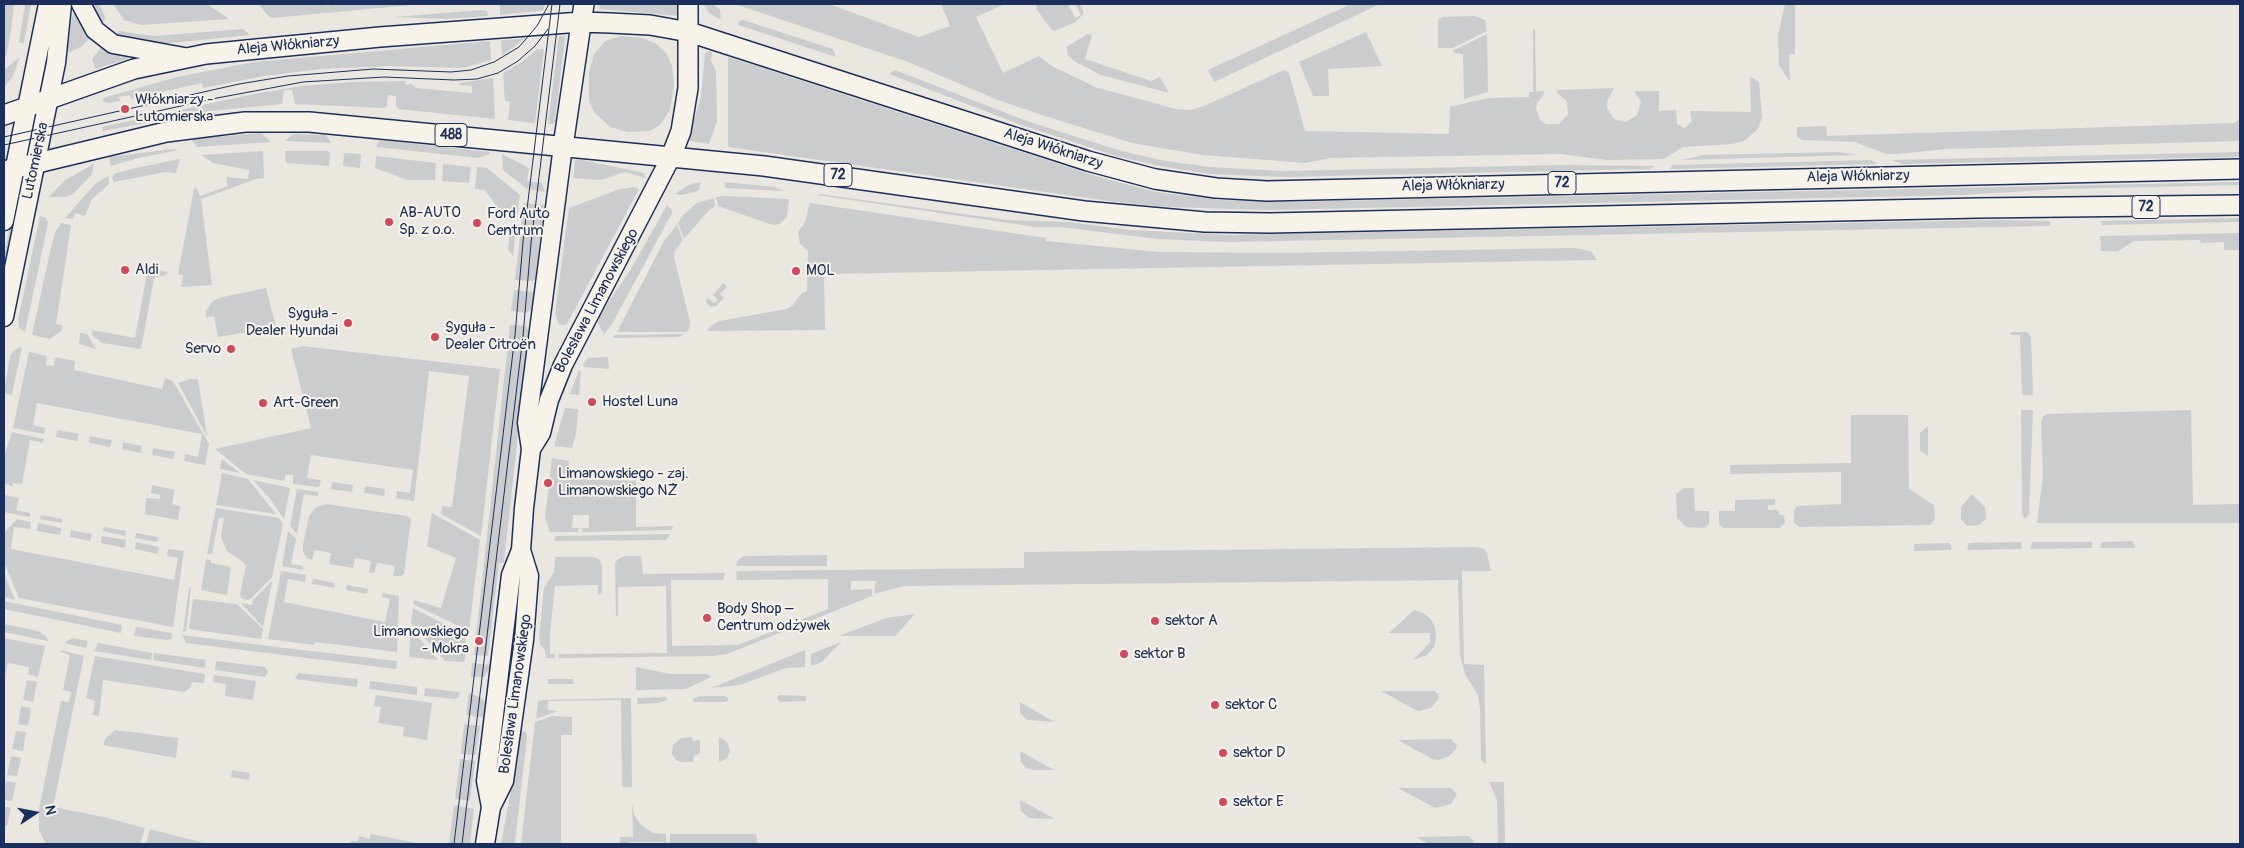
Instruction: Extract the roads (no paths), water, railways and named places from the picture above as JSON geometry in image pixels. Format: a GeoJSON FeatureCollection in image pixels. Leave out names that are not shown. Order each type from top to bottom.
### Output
{"type":"FeatureCollection","features":[{"type":"Feature","properties":{"kind":"main road"},"geometry":{"type":"LineString","coordinates":[[563,146],[584,4]]}},
{"type":"Feature","properties":{"kind":"main road"},"geometry":{"type":"LineString","coordinates":[[671,157],[681,132],[686,107],[689,32],[688,4]]}},
{"type":"Feature","properties":{"kind":"main road","name":"Aleja Włókniarzy"},"geometry":{"type":"LineString","coordinates":[[4,116],[48,98],[134,69],[184,58],[283,45],[581,22],[650,25],[689,32],[1088,161],[1155,178],[1216,188],[1268,191],[2240,169]]}},
{"type":"Feature","properties":{"kind":"main road","name":"488"},"geometry":{"type":"LineString","coordinates":[[9,169],[166,132],[245,122],[338,123],[563,146]]}},
{"type":"Feature","properties":{"kind":"main road","name":"72"},"geometry":{"type":"LineString","coordinates":[[563,146],[806,171],[1084,211],[1205,222],[1270,223],[1978,208],[2240,205]]}},
{"type":"Feature","properties":{"kind":"street","name":"Lutomierska"},"geometry":{"type":"LineString","coordinates":[[4,221],[9,169],[26,107],[48,4]]}},
{"type":"Feature","properties":{"kind":"street","name":"Lutomierska"},"geometry":{"type":"LineString","coordinates":[[4,317],[58,50],[62,4]]}},
{"type":"Feature","properties":{"kind":"street"},"geometry":{"type":"LineString","coordinates":[[81,4],[95,30],[113,44],[184,58]]}},
{"type":"Feature","properties":{"kind":"street","name":"Bolesława Limanowskiego"},"geometry":{"type":"LineString","coordinates":[[485,844],[491,807],[486,781],[511,575],[521,550],[531,448],[527,423],[563,146]]}},
{"type":"Feature","properties":{"kind":"street","name":"Bolesława Limanowskiego"},"geometry":{"type":"LineString","coordinates":[[531,448],[541,433],[549,400],[563,365],[671,157]]}},
{"type":"Feature","properties":{"kind":"tram line"},"geometry":{"type":"LineString","coordinates":[[4,137],[239,84],[288,76],[373,69],[451,72],[471,70],[494,62],[519,47],[537,26],[549,4]]}},
{"type":"Feature","properties":{"kind":"tram line"},"geometry":{"type":"LineString","coordinates":[[454,844],[515,335],[523,242],[552,4]]}},
{"type":"Feature","properties":{"kind":"tram line"},"geometry":{"type":"LineString","coordinates":[[462,844],[523,336],[531,243],[560,4]]}},
{"type":"Feature","properties":{"kind":"tram line"},"geometry":{"type":"LineString","coordinates":[[4,145],[217,98],[303,82],[384,77],[477,79],[498,73],[518,61],[535,46],[548,29]]}},
{"type":"Feature","properties":{"kind":"place","name":"Włókniarzy - Lutomierska"},"geometry":{"type":"Point","coordinates":[125,109]}},
{"type":"Feature","properties":{"kind":"place","name":"AB-AUTO Sp. z o.o."},"geometry":{"type":"Point","coordinates":[389,222]}},
{"type":"Feature","properties":{"kind":"place","name":"Ford Auto Centrum"},"geometry":{"type":"Point","coordinates":[477,223]}},
{"type":"Feature","properties":{"kind":"place","name":"Aldi"},"geometry":{"type":"Point","coordinates":[125,270]}},
{"type":"Feature","properties":{"kind":"place","name":"MOL"},"geometry":{"type":"Point","coordinates":[796,271]}},
{"type":"Feature","properties":{"kind":"place","name":"Syguła - Dealer Hyundai"},"geometry":{"type":"Point","coordinates":[348,323]}},
{"type":"Feature","properties":{"kind":"place","name":"Syguła - Dealer Citroën"},"geometry":{"type":"Point","coordinates":[435,337]}},
{"type":"Feature","properties":{"kind":"place","name":"Servo"},"geometry":{"type":"Point","coordinates":[231,349]}},
{"type":"Feature","properties":{"kind":"place","name":"Hostel Luna"},"geometry":{"type":"Point","coordinates":[592,402]}},
{"type":"Feature","properties":{"kind":"place","name":"Art-Green"},"geometry":{"type":"Point","coordinates":[263,403]}},
{"type":"Feature","properties":{"kind":"place","name":"Limanowskiego - zaj. Limanowskiego NŻ"},"geometry":{"type":"Point","coordinates":[548,483]}},
{"type":"Feature","properties":{"kind":"place","name":"Body Shop – Centrum odżywek"},"geometry":{"type":"Point","coordinates":[707,618]}},
{"type":"Feature","properties":{"kind":"place","name":"sektor A"},"geometry":{"type":"Point","coordinates":[1155,621]}},
{"type":"Feature","properties":{"kind":"place","name":"Limanowskiego - Mokra"},"geometry":{"type":"Point","coordinates":[479,641]}},
{"type":"Feature","properties":{"kind":"place","name":"sektor B"},"geometry":{"type":"Point","coordinates":[1124,654]}},
{"type":"Feature","properties":{"kind":"place","name":"sektor C"},"geometry":{"type":"Point","coordinates":[1215,705]}},
{"type":"Feature","properties":{"kind":"place","name":"sektor D"},"geometry":{"type":"Point","coordinates":[1223,753]}},
{"type":"Feature","properties":{"kind":"place","name":"sektor E"},"geometry":{"type":"Point","coordinates":[1223,802]}}]}
